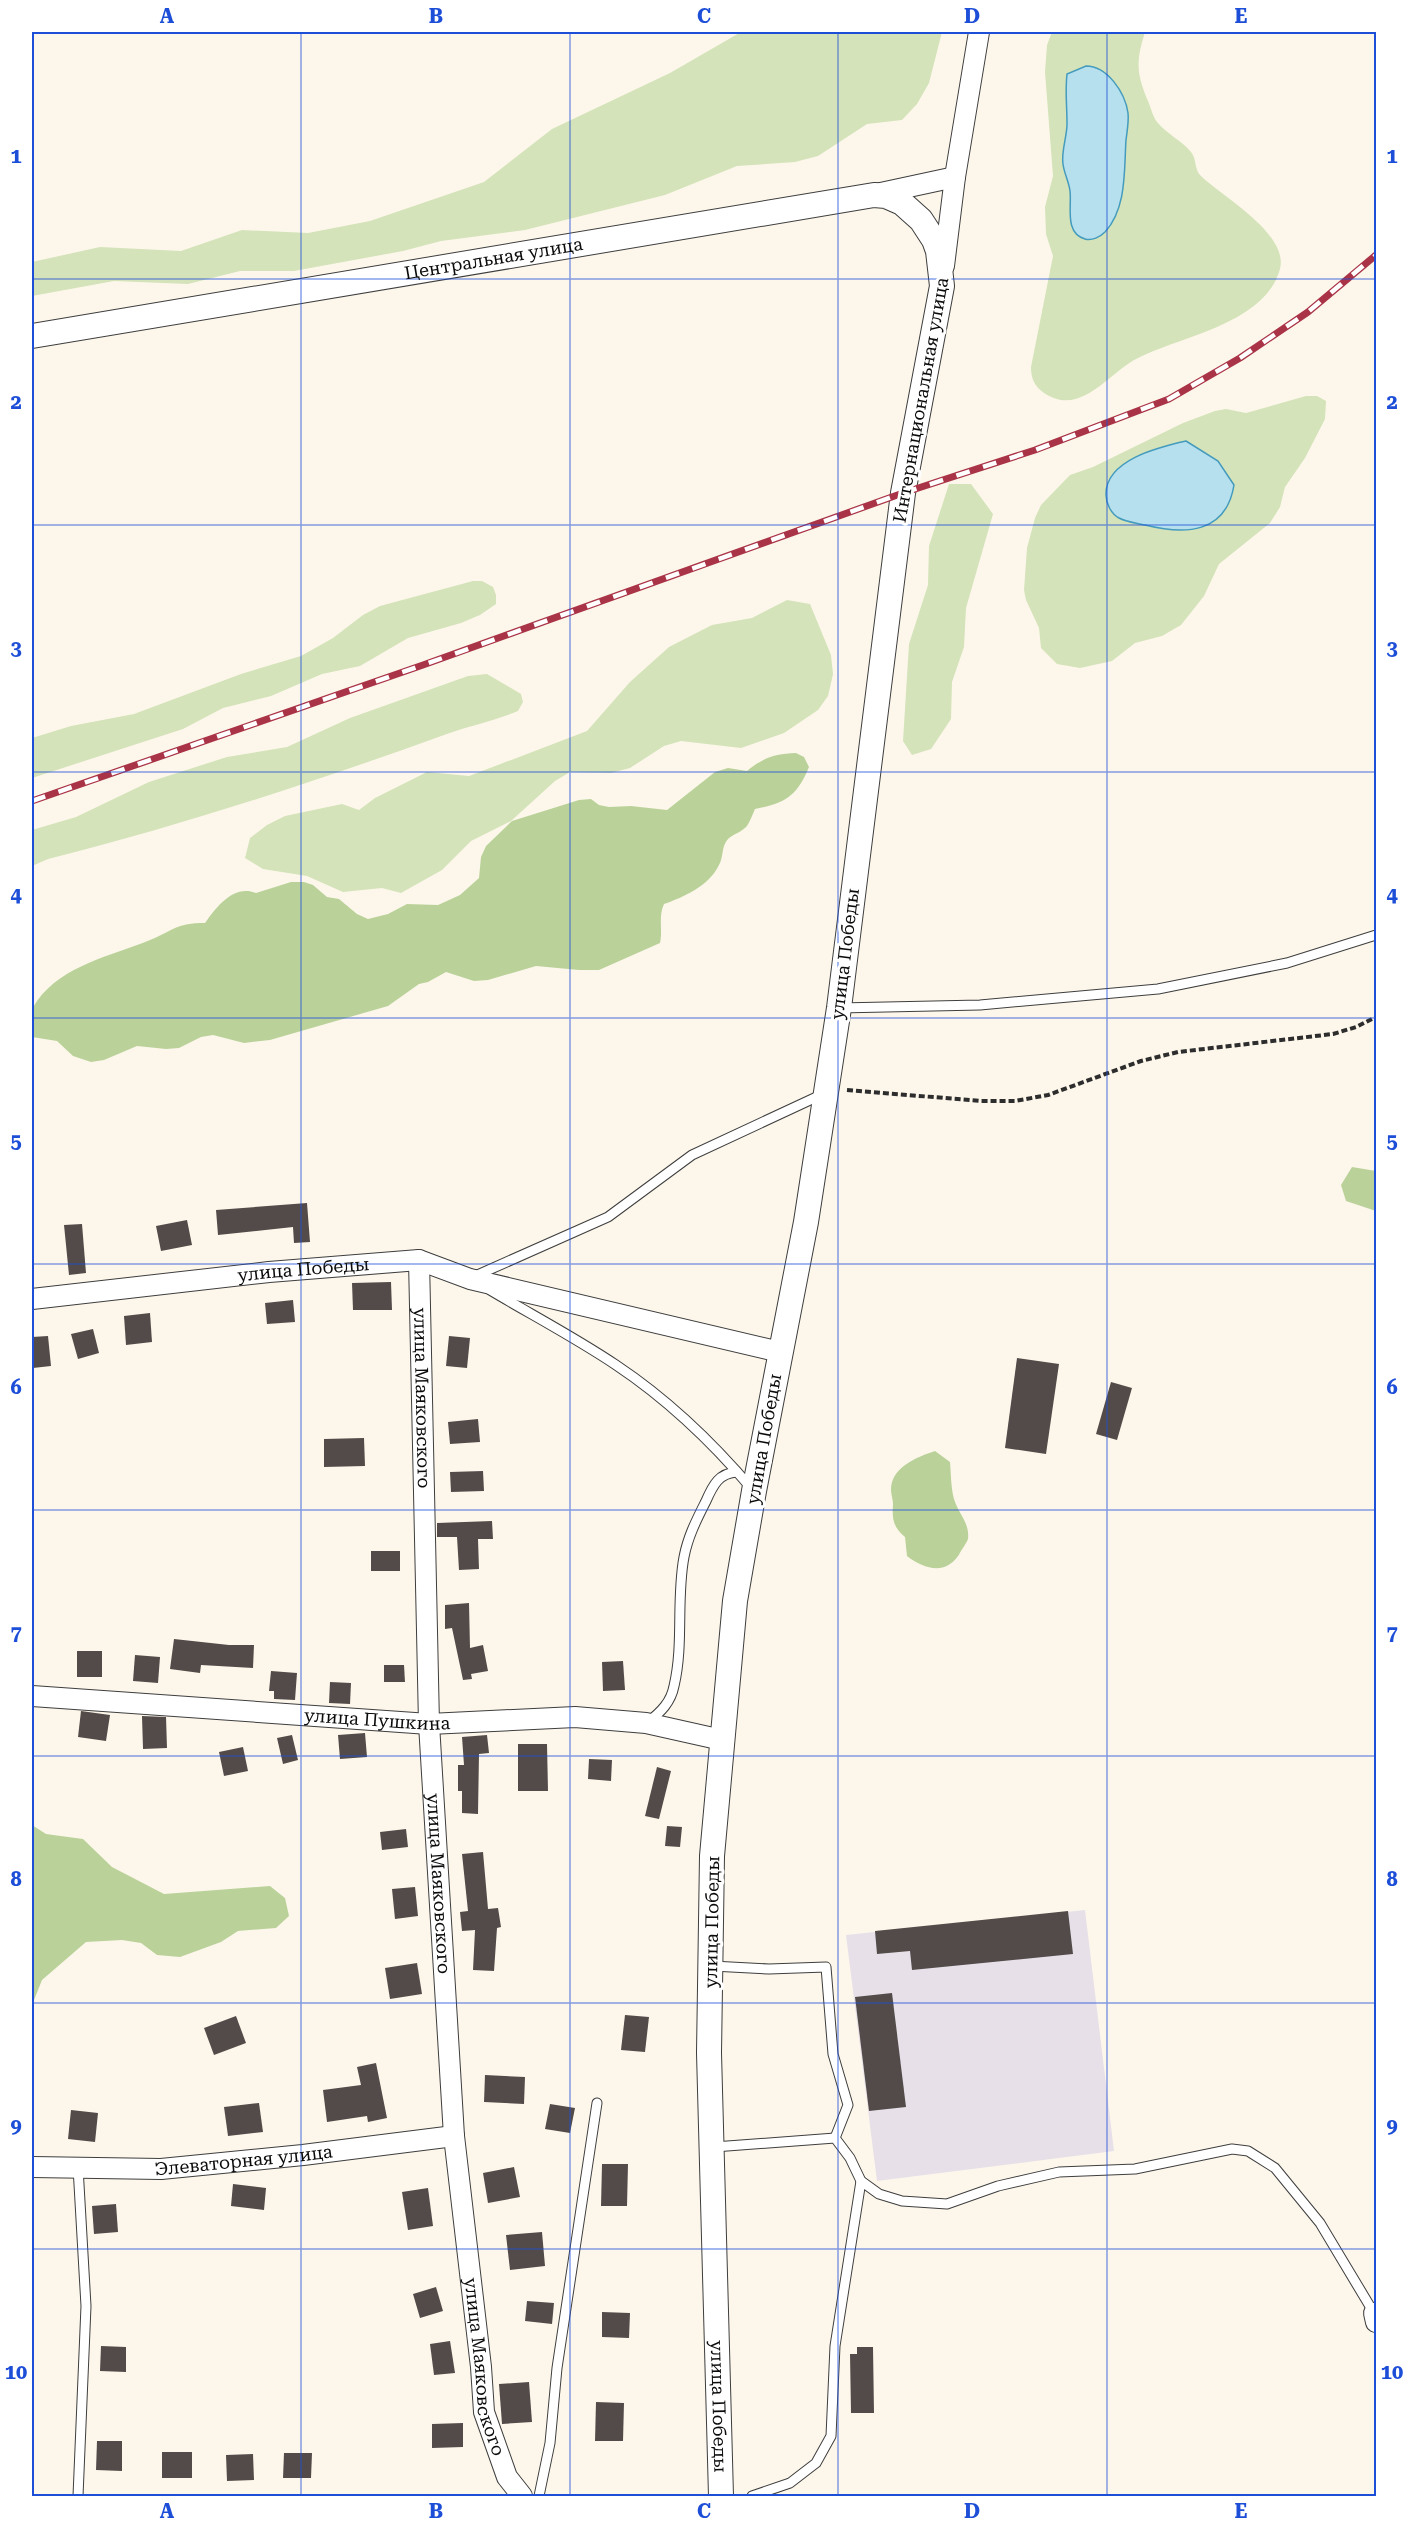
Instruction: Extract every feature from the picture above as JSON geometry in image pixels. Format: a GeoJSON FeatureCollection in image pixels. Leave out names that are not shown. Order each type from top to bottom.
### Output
{"type":"FeatureCollection","features":[{"type":"Feature","properties":{"kind":"street","name":"Интернациональная улица"},"geometry":{"type":"LineString","coordinates":[[867,769],[905,481],[942,286],[955,177],[979,32]]}},
{"type":"Feature","properties":{"kind":"street","name":"Центральная улица"},"geometry":{"type":"LineString","coordinates":[[32,336],[874,195],[955,177]]}},
{"type":"Feature","properties":{"kind":"street"},"geometry":{"type":"LineString","coordinates":[[874,195],[886,196],[902,203],[921,220],[938,251],[942,286]]}},
{"type":"Feature","properties":{"kind":"street","name":"улица Победы"},"geometry":{"type":"LineString","coordinates":[[721,2496],[710,2147],[712,1856],[735,1601],[806,1222],[840,1008],[867,769]]}},
{"type":"Feature","properties":{"kind":"street","name":"улица Победы"},"geometry":{"type":"LineString","coordinates":[[32,1299],[269,1272],[419,1260],[470,1279],[780,1352]]}},
{"type":"Feature","properties":{"kind":"street","name":"улица Маяковского"},"geometry":{"type":"LineString","coordinates":[[419,1260],[429,1724],[454,2136],[481,2367],[484,2412],[507,2477],[522,2496]]}},
{"type":"Feature","properties":{"kind":"street","name":"улица Пушкина"},"geometry":{"type":"LineString","coordinates":[[32,1696],[429,1724],[574,1717],[646,1723],[722,1740]]}},
{"type":"Feature","properties":{"kind":"street","name":"Элеваторная улица"},"geometry":{"type":"LineString","coordinates":[[32,2167],[161,2169],[303,2155],[454,2136]]}},
{"type":"Feature","properties":{"kind":"lane"},"geometry":{"type":"LineString","coordinates":[[840,1008],[980,1005],[1158,988],[1287,963],[1377,935]]}},
{"type":"Feature","properties":{"kind":"lane"},"geometry":{"type":"LineString","coordinates":[[470,1279],[608,1217],[692,1155],[825,1093]]}},
{"type":"Feature","properties":{"kind":"lane"},"geometry":{"type":"LineString","coordinates":[[470,1279],[617,1365],[686,1421],[754,1491]]}},
{"type":"Feature","properties":{"kind":"lane"},"geometry":{"type":"LineString","coordinates":[[646,1723],[667,1705],[674,1687],[678,1663],[680,1587],[684,1556],[691,1532],[716,1482],[728,1472],[737,1472]]}},
{"type":"Feature","properties":{"kind":"lane"},"geometry":{"type":"LineString","coordinates":[[712,1966],[769,1969],[826,1967],[833,2054],[848,2105],[835,2138]]}},
{"type":"Feature","properties":{"kind":"lane"},"geometry":{"type":"LineString","coordinates":[[539,2496],[550,2443],[557,2368],[597,2103]]}},
{"type":"Feature","properties":{"kind":"lane"},"geometry":{"type":"LineString","coordinates":[[710,2147],[835,2138]]}},
{"type":"Feature","properties":{"kind":"lane"},"geometry":{"type":"LineString","coordinates":[[835,2138],[850,2158],[861,2181],[879,2194],[902,2201],[947,2204],[998,2186],[1059,2172],[1135,2169],[1232,2149],[1248,2151],[1275,2168],[1320,2223],[1375,2317]]}},
{"type":"Feature","properties":{"kind":"lane"},"geometry":{"type":"LineString","coordinates":[[78,2167],[86,2306],[78,2496]]}},
{"type":"Feature","properties":{"kind":"lane"},"geometry":{"type":"LineString","coordinates":[[752,2496],[790,2483],[816,2463],[831,2436],[835,2346],[861,2181]]}},
{"type":"Feature","properties":{"kind":"path"},"geometry":{"type":"LineString","coordinates":[[825,1093],[847,1090],[981,1101],[1014,1101],[1048,1095],[1141,1061],[1178,1052],[1333,1034],[1377,1017]]}},
{"type":"Feature","properties":{"kind":"shaded area"},"geometry":{"type":"Polygon","coordinates":[[[1085,1910],[1114,2151],[877,2181],[846,1935],[1085,1910]]]}},
{"type":"Feature","properties":{"kind":"green space"},"geometry":{"type":"Polygon","coordinates":[[[741,32],[942,32],[929,83],[917,104],[902,120],[867,124],[818,156],[795,162],[737,166],[665,195],[525,230],[441,241],[403,251],[294,271],[240,271],[188,284],[114,281],[32,296],[32,262],[100,247],[181,251],[242,230],[308,233],[370,221],[484,182],[552,129],[670,73],[741,32]]]}},
{"type":"Feature","properties":{"kind":"green space"},"geometry":{"type":"Polygon","coordinates":[[[1052,32],[1145,32],[1140,51],[1139,75],[1156,120],[1191,152],[1201,176],[1265,230],[1275,243],[1280,256],[1280,269],[1271,288],[1258,303],[1240,316],[1138,358],[1094,390],[1082,397],[1070,400],[1057,399],[1044,393],[1035,385],[1031,371],[1053,256],[1046,234],[1045,207],[1053,176],[1045,72],[1047,45],[1052,32]],[[1067,125],[1063,163],[1070,190],[1070,219],[1078,236],[1067,125]]]}},
{"type":"Feature","properties":{"kind":"green space"},"geometry":{"type":"Polygon","coordinates":[[[1306,396],[1317,396],[1326,401],[1325,419],[1305,458],[1285,487],[1280,507],[1270,523],[1219,564],[1204,596],[1181,625],[1162,636],[1135,643],[1112,661],[1080,668],[1057,664],[1041,648],[1039,628],[1026,600],[1024,590],[1027,548],[1041,505],[1070,475],[1093,467],[1183,423],[1215,411],[1226,409],[1246,413],[1306,396]]]}},
{"type":"Feature","properties":{"kind":"green space"},"geometry":{"type":"Polygon","coordinates":[[[949,484],[971,484],[993,514],[966,608],[964,647],[952,682],[951,719],[931,749],[912,755],[903,741],[909,644],[928,585],[929,546],[949,484]]]}},
{"type":"Feature","properties":{"kind":"green space"},"geometry":{"type":"Polygon","coordinates":[[[473,581],[482,581],[493,587],[496,595],[496,604],[480,615],[461,623],[408,638],[360,666],[322,674],[271,696],[223,708],[183,729],[32,778],[32,738],[71,726],[134,714],[241,674],[301,656],[333,638],[363,615],[380,606],[473,581]]]}},
{"type":"Feature","properties":{"kind":"green space"},"geometry":{"type":"Polygon","coordinates":[[[787,600],[810,604],[831,655],[833,674],[828,696],[818,710],[784,733],[741,748],[681,741],[664,746],[630,768],[611,773],[570,772],[555,781],[511,821],[471,841],[442,870],[401,893],[382,888],[343,892],[307,876],[263,869],[245,858],[250,838],[267,825],[285,816],[342,804],[359,810],[375,798],[427,772],[469,776],[587,731],[630,682],[669,647],[712,625],[752,618],[787,600]]]}},
{"type":"Feature","properties":{"kind":"green space"},"geometry":{"type":"Polygon","coordinates":[[[487,674],[521,694],[523,702],[518,711],[248,802],[48,859],[32,866],[32,830],[76,817],[149,782],[227,757],[287,747],[350,718],[468,676],[487,674]]]}},
{"type":"Feature","properties":{"kind":"green space"},"geometry":{"type":"Polygon","coordinates":[[[796,753],[804,757],[809,767],[800,785],[783,801],[755,809],[747,826],[726,842],[719,865],[709,879],[688,894],[664,904],[661,914],[660,943],[599,970],[536,966],[488,980],[474,981],[446,972],[428,982],[419,984],[388,1006],[270,1040],[244,1043],[213,1035],[201,1037],[179,1048],[137,1046],[104,1060],[91,1062],[73,1056],[57,1041],[32,1037],[31,1018],[34,1005],[60,979],[89,963],[176,928],[188,924],[205,923],[215,910],[233,894],[248,891],[256,893],[291,882],[304,882],[313,885],[327,897],[339,899],[357,914],[368,919],[388,914],[407,904],[438,905],[460,895],[479,878],[481,857],[486,846],[512,821],[579,800],[591,799],[599,805],[609,807],[631,806],[667,810],[715,772],[728,768],[747,771],[770,757],[796,753]]]}},
{"type":"Feature","properties":{"kind":"green space"},"geometry":{"type":"Polygon","coordinates":[[[1352,1167],[1376,1171],[1376,1211],[1346,1201],[1341,1185],[1352,1167]]]}},
{"type":"Feature","properties":{"kind":"green space"},"geometry":{"type":"Polygon","coordinates":[[[935,1451],[950,1462],[954,1499],[966,1523],[968,1533],[967,1540],[956,1559],[944,1567],[937,1568],[922,1565],[907,1556],[905,1537],[894,1522],[891,1490],[895,1475],[900,1469],[913,1460],[935,1451]]]}},
{"type":"Feature","properties":{"kind":"green space"},"geometry":{"type":"Polygon","coordinates":[[[32,1825],[46,1834],[83,1839],[112,1867],[164,1894],[270,1886],[285,1898],[289,1916],[276,1928],[238,1931],[221,1942],[180,1957],[157,1955],[141,1943],[122,1940],[86,1942],[42,1980],[32,2005],[32,1825]]]}},
{"type":"Feature","properties":{"kind":"water"},"geometry":{"type":"Polygon","coordinates":[[[1086,66],[1101,70],[1114,82],[1123,97],[1128,116],[1121,200],[1105,232],[1090,239],[1078,236],[1074,231],[1070,218],[1069,184],[1063,159],[1067,129],[1067,74],[1086,66]]]}},
{"type":"Feature","properties":{"kind":"water"},"geometry":{"type":"Polygon","coordinates":[[[1186,441],[1218,461],[1234,485],[1230,501],[1222,513],[1213,522],[1189,530],[1160,528],[1128,521],[1114,514],[1108,505],[1106,495],[1108,483],[1114,473],[1124,464],[1149,451],[1186,441]]]}},
{"type":"Feature","properties":{"kind":"building"},"geometry":{"type":"Polygon","coordinates":[[[307,1203],[310,1242],[294,1243],[293,1227],[218,1235],[216,1210],[307,1203]]]}},
{"type":"Feature","properties":{"kind":"building"},"geometry":{"type":"Polygon","coordinates":[[[187,1220],[192,1245],[161,1251],[156,1226],[187,1220]]]}},
{"type":"Feature","properties":{"kind":"building"},"geometry":{"type":"Polygon","coordinates":[[[82,1224],[86,1273],[69,1275],[64,1225],[82,1224]]]}},
{"type":"Feature","properties":{"kind":"building"},"geometry":{"type":"Polygon","coordinates":[[[391,1282],[392,1310],[353,1310],[352,1283],[391,1282]]]}},
{"type":"Feature","properties":{"kind":"building"},"geometry":{"type":"Polygon","coordinates":[[[293,1300],[295,1322],[267,1324],[265,1303],[293,1300]]]}},
{"type":"Feature","properties":{"kind":"building"},"geometry":{"type":"Polygon","coordinates":[[[150,1313],[152,1342],[126,1345],[124,1316],[150,1313]]]}},
{"type":"Feature","properties":{"kind":"building"},"geometry":{"type":"Polygon","coordinates":[[[93,1329],[99,1353],[78,1359],[71,1334],[93,1329]]]}},
{"type":"Feature","properties":{"kind":"building"},"geometry":{"type":"Polygon","coordinates":[[[48,1336],[51,1366],[33,1368],[32,1337],[48,1336]]]}},
{"type":"Feature","properties":{"kind":"building"},"geometry":{"type":"Polygon","coordinates":[[[449,1336],[470,1338],[467,1368],[446,1366],[449,1336]]]}},
{"type":"Feature","properties":{"kind":"building"},"geometry":{"type":"Polygon","coordinates":[[[1017,1358],[1059,1364],[1046,1454],[1005,1448],[1017,1358]]]}},
{"type":"Feature","properties":{"kind":"building"},"geometry":{"type":"Polygon","coordinates":[[[1111,1382],[1132,1388],[1117,1440],[1096,1434],[1111,1382]]]}},
{"type":"Feature","properties":{"kind":"building"},"geometry":{"type":"Polygon","coordinates":[[[478,1419],[480,1442],[450,1444],[448,1422],[478,1419]]]}},
{"type":"Feature","properties":{"kind":"building"},"geometry":{"type":"Polygon","coordinates":[[[364,1438],[365,1466],[324,1467],[324,1439],[364,1438]]]}},
{"type":"Feature","properties":{"kind":"building"},"geometry":{"type":"Polygon","coordinates":[[[483,1471],[484,1491],[451,1492],[450,1472],[483,1471]]]}},
{"type":"Feature","properties":{"kind":"building"},"geometry":{"type":"Polygon","coordinates":[[[492,1521],[493,1539],[478,1539],[479,1569],[459,1570],[457,1537],[437,1537],[437,1523],[492,1521]]]}},
{"type":"Feature","properties":{"kind":"building"},"geometry":{"type":"Polygon","coordinates":[[[371,1551],[400,1551],[400,1571],[371,1571],[371,1551]]]}},
{"type":"Feature","properties":{"kind":"building"},"geometry":{"type":"Polygon","coordinates":[[[469,1603],[470,1648],[483,1645],[488,1671],[471,1674],[472,1679],[463,1680],[452,1628],[445,1629],[445,1605],[469,1603]]]}},
{"type":"Feature","properties":{"kind":"building"},"geometry":{"type":"Polygon","coordinates":[[[174,1639],[229,1645],[254,1645],[253,1668],[201,1665],[200,1673],[170,1669],[174,1639]]]}},
{"type":"Feature","properties":{"kind":"building"},"geometry":{"type":"Polygon","coordinates":[[[77,1651],[102,1651],[102,1677],[77,1677],[77,1651]]]}},
{"type":"Feature","properties":{"kind":"building"},"geometry":{"type":"Polygon","coordinates":[[[135,1655],[160,1657],[158,1683],[133,1681],[135,1655]]]}},
{"type":"Feature","properties":{"kind":"building"},"geometry":{"type":"Polygon","coordinates":[[[623,1661],[625,1690],[603,1691],[602,1662],[623,1661]]]}},
{"type":"Feature","properties":{"kind":"building"},"geometry":{"type":"Polygon","coordinates":[[[384,1665],[404,1665],[405,1682],[384,1682],[384,1665]]]}},
{"type":"Feature","properties":{"kind":"building"},"geometry":{"type":"Polygon","coordinates":[[[271,1671],[297,1673],[295,1700],[274,1699],[274,1691],[269,1691],[271,1671]]]}},
{"type":"Feature","properties":{"kind":"building"},"geometry":{"type":"Polygon","coordinates":[[[330,1682],[351,1683],[350,1704],[329,1703],[330,1682]]]}},
{"type":"Feature","properties":{"kind":"building"},"geometry":{"type":"Polygon","coordinates":[[[81,1711],[110,1715],[106,1741],[78,1737],[81,1711]]]}},
{"type":"Feature","properties":{"kind":"building"},"geometry":{"type":"Polygon","coordinates":[[[142,1716],[166,1717],[167,1748],[143,1749],[142,1716]]]}},
{"type":"Feature","properties":{"kind":"building"},"geometry":{"type":"Polygon","coordinates":[[[365,1733],[367,1757],[340,1759],[338,1735],[365,1733]]]}},
{"type":"Feature","properties":{"kind":"building"},"geometry":{"type":"Polygon","coordinates":[[[292,1735],[298,1760],[283,1764],[277,1738],[292,1735]]]}},
{"type":"Feature","properties":{"kind":"building"},"geometry":{"type":"Polygon","coordinates":[[[487,1735],[489,1753],[479,1754],[478,1814],[462,1813],[462,1791],[458,1791],[458,1765],[464,1765],[462,1737],[487,1735]]]}},
{"type":"Feature","properties":{"kind":"building"},"geometry":{"type":"Polygon","coordinates":[[[518,1744],[547,1744],[548,1791],[518,1791],[518,1744]]]}},
{"type":"Feature","properties":{"kind":"building"},"geometry":{"type":"Polygon","coordinates":[[[243,1747],[248,1771],[224,1776],[219,1752],[243,1747]]]}},
{"type":"Feature","properties":{"kind":"building"},"geometry":{"type":"Polygon","coordinates":[[[589,1759],[612,1760],[611,1781],[588,1779],[589,1759]]]}},
{"type":"Feature","properties":{"kind":"building"},"geometry":{"type":"Polygon","coordinates":[[[657,1767],[671,1771],[659,1819],[645,1816],[657,1767]]]}},
{"type":"Feature","properties":{"kind":"building"},"geometry":{"type":"Polygon","coordinates":[[[667,1826],[682,1827],[680,1847],[665,1846],[667,1826]]]}},
{"type":"Feature","properties":{"kind":"building"},"geometry":{"type":"Polygon","coordinates":[[[406,1829],[408,1847],[382,1850],[380,1832],[406,1829]]]}},
{"type":"Feature","properties":{"kind":"building"},"geometry":{"type":"Polygon","coordinates":[[[483,1852],[488,1909],[498,1908],[501,1927],[497,1928],[494,1971],[473,1970],[475,1930],[462,1931],[460,1912],[468,1911],[462,1854],[483,1852]]]}},
{"type":"Feature","properties":{"kind":"building"},"geometry":{"type":"Polygon","coordinates":[[[415,1887],[418,1916],[395,1919],[392,1889],[415,1887]]]}},
{"type":"Feature","properties":{"kind":"building"},"geometry":{"type":"Polygon","coordinates":[[[1068,1911],[1073,1954],[912,1970],[910,1951],[877,1954],[875,1931],[1068,1911]]]}},
{"type":"Feature","properties":{"kind":"building"},"geometry":{"type":"Polygon","coordinates":[[[417,1963],[422,1994],[390,1999],[385,1968],[417,1963]]]}},
{"type":"Feature","properties":{"kind":"building"},"geometry":{"type":"Polygon","coordinates":[[[892,1993],[906,2107],[869,2111],[855,1997],[892,1993]]]}},
{"type":"Feature","properties":{"kind":"building"},"geometry":{"type":"Polygon","coordinates":[[[625,2015],[649,2017],[645,2052],[621,2050],[625,2015]]]}},
{"type":"Feature","properties":{"kind":"building"},"geometry":{"type":"Polygon","coordinates":[[[236,2016],[246,2043],[214,2055],[204,2028],[236,2016]]]}},
{"type":"Feature","properties":{"kind":"building"},"geometry":{"type":"Polygon","coordinates":[[[376,2063],[387,2118],[368,2122],[367,2116],[327,2122],[323,2090],[361,2085],[357,2067],[376,2063]]]}},
{"type":"Feature","properties":{"kind":"building"},"geometry":{"type":"Polygon","coordinates":[[[485,2075],[525,2077],[524,2104],[484,2102],[485,2075]]]}},
{"type":"Feature","properties":{"kind":"building"},"geometry":{"type":"Polygon","coordinates":[[[259,2103],[263,2132],[228,2136],[224,2107],[259,2103]]]}},
{"type":"Feature","properties":{"kind":"building"},"geometry":{"type":"Polygon","coordinates":[[[550,2104],[575,2108],[570,2133],[545,2129],[550,2104]]]}},
{"type":"Feature","properties":{"kind":"building"},"geometry":{"type":"Polygon","coordinates":[[[71,2110],[98,2113],[95,2142],[68,2139],[71,2110]]]}},
{"type":"Feature","properties":{"kind":"building"},"geometry":{"type":"Polygon","coordinates":[[[602,2164],[628,2164],[627,2206],[601,2206],[602,2164]]]}},
{"type":"Feature","properties":{"kind":"building"},"geometry":{"type":"Polygon","coordinates":[[[514,2167],[520,2197],[488,2203],[483,2173],[514,2167]]]}},
{"type":"Feature","properties":{"kind":"building"},"geometry":{"type":"Polygon","coordinates":[[[233,2184],[266,2188],[264,2210],[231,2206],[233,2184]]]}},
{"type":"Feature","properties":{"kind":"building"},"geometry":{"type":"Polygon","coordinates":[[[428,2188],[433,2226],[408,2230],[402,2192],[428,2188]]]}},
{"type":"Feature","properties":{"kind":"building"},"geometry":{"type":"Polygon","coordinates":[[[116,2204],[118,2232],[94,2234],[92,2206],[116,2204]]]}},
{"type":"Feature","properties":{"kind":"building"},"geometry":{"type":"Polygon","coordinates":[[[542,2232],[545,2266],[510,2270],[506,2235],[542,2232]]]}},
{"type":"Feature","properties":{"kind":"building"},"geometry":{"type":"Polygon","coordinates":[[[436,2287],[443,2311],[420,2318],[413,2294],[436,2287]]]}},
{"type":"Feature","properties":{"kind":"building"},"geometry":{"type":"Polygon","coordinates":[[[527,2301],[554,2303],[552,2324],[525,2321],[527,2301]]]}},
{"type":"Feature","properties":{"kind":"building"},"geometry":{"type":"Polygon","coordinates":[[[602,2312],[630,2313],[629,2338],[602,2337],[602,2312]]]}},
{"type":"Feature","properties":{"kind":"building"},"geometry":{"type":"Polygon","coordinates":[[[450,2341],[455,2373],[434,2375],[430,2344],[450,2341]]]}},
{"type":"Feature","properties":{"kind":"building"},"geometry":{"type":"Polygon","coordinates":[[[101,2346],[126,2347],[126,2372],[100,2371],[101,2346]]]}},
{"type":"Feature","properties":{"kind":"building"},"geometry":{"type":"Polygon","coordinates":[[[857,2347],[873,2347],[874,2413],[851,2413],[850,2354],[857,2354],[857,2347]]]}},
{"type":"Feature","properties":{"kind":"building"},"geometry":{"type":"Polygon","coordinates":[[[529,2382],[532,2422],[502,2424],[499,2384],[529,2382]]]}},
{"type":"Feature","properties":{"kind":"building"},"geometry":{"type":"Polygon","coordinates":[[[596,2402],[624,2403],[623,2441],[595,2441],[596,2402]]]}},
{"type":"Feature","properties":{"kind":"building"},"geometry":{"type":"Polygon","coordinates":[[[463,2423],[463,2447],[432,2448],[432,2424],[463,2423]]]}},
{"type":"Feature","properties":{"kind":"building"},"geometry":{"type":"Polygon","coordinates":[[[97,2441],[122,2441],[122,2471],[96,2470],[97,2441]]]}},
{"type":"Feature","properties":{"kind":"building"},"geometry":{"type":"Polygon","coordinates":[[[162,2452],[192,2452],[192,2478],[162,2478],[162,2452]]]}},
{"type":"Feature","properties":{"kind":"building"},"geometry":{"type":"Polygon","coordinates":[[[284,2453],[312,2453],[311,2478],[283,2478],[284,2453]]]}},
{"type":"Feature","properties":{"kind":"building"},"geometry":{"type":"Polygon","coordinates":[[[253,2454],[254,2480],[227,2481],[226,2455],[253,2454]]]}},
{"type":"Feature","properties":{"kind":"railway"},"geometry":{"type":"LineString","coordinates":[[32,801],[423,665],[903,493],[1035,450],[1169,399],[1240,358],[1308,312],[1376,255]]}}]}
